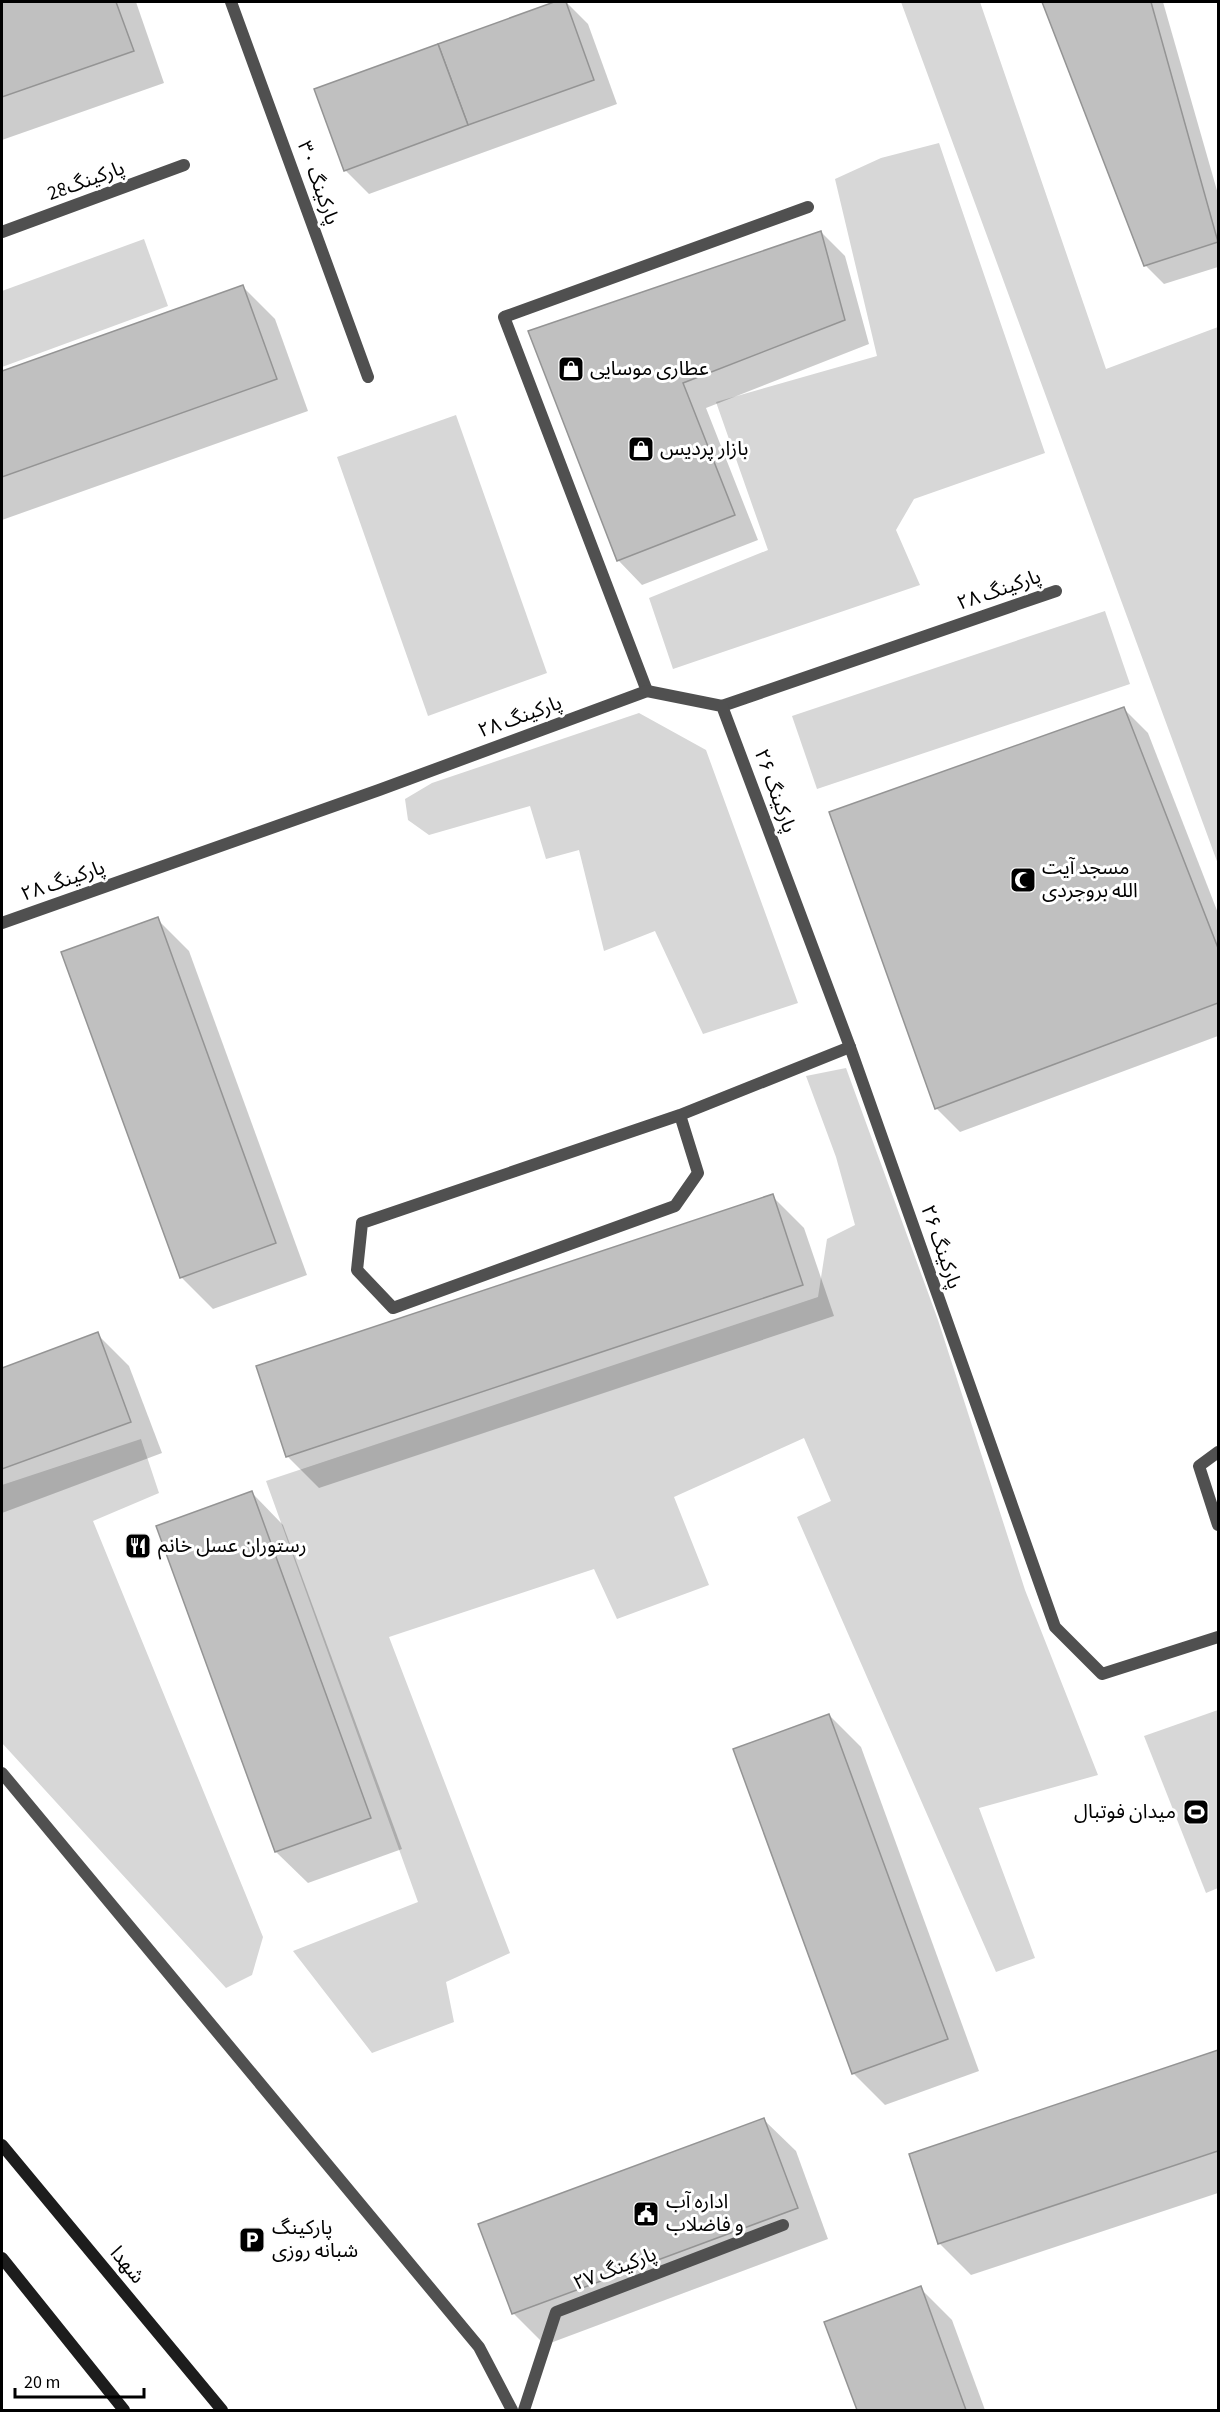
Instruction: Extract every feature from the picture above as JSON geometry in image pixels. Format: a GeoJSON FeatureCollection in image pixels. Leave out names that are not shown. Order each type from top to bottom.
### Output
{"type":"FeatureCollection","features":[{"type":"Feature","properties":{"kind":"main road","name":"شهدا"},"geometry":{"type":"LineString","coordinates":[[2,2145],[222,2410]]}},
{"type":"Feature","properties":{"kind":"main road"},"geometry":{"type":"LineString","coordinates":[[2,2258],[124,2410]]}},
{"type":"Feature","properties":{"kind":"street","name":"پارکینگ ۳۰"},"geometry":{"type":"LineString","coordinates":[[231,2],[368,377]]}},
{"type":"Feature","properties":{"kind":"street","name":"پارکینگ28"},"geometry":{"type":"LineString","coordinates":[[2,232],[184,165]]}},
{"type":"Feature","properties":{"kind":"street"},"geometry":{"type":"LineString","coordinates":[[722,706],[647,691],[504,317],[808,207]]}},
{"type":"Feature","properties":{"kind":"street","name":"پارکینگ ۲۸"},"geometry":{"type":"LineString","coordinates":[[722,706],[1056,591]]}},
{"type":"Feature","properties":{"kind":"street","name":"پارکینگ ۲۸"},"geometry":{"type":"LineString","coordinates":[[2,923],[368,794],[647,691]]}},
{"type":"Feature","properties":{"kind":"street","name":"پارکینگ ۲۶"},"geometry":{"type":"LineString","coordinates":[[722,706],[850,1047],[1055,1627],[1102,1674],[1218,1637]]}},
{"type":"Feature","properties":{"kind":"street"},"geometry":{"type":"LineString","coordinates":[[680,1115],[698,1173],[675,1206],[393,1308],[357,1270],[362,1223],[680,1115],[850,1047]]}},
{"type":"Feature","properties":{"kind":"street"},"geometry":{"type":"LineString","coordinates":[[1218,1452],[1199,1466],[1218,1525]]}},
{"type":"Feature","properties":{"kind":"street"},"geometry":{"type":"LineString","coordinates":[[2,1773],[479,2347],[512,2410]]}},
{"type":"Feature","properties":{"kind":"street","name":"پارکینگ ۲۷"},"geometry":{"type":"LineString","coordinates":[[524,2410],[556,2312],[783,2225]]}},
{"type":"Feature","properties":{"kind":"shaded area"},"geometry":{"type":"Polygon","coordinates":[[[901,2],[980,2],[1106,369],[1218,327],[1218,864],[901,2]]]}},
{"type":"Feature","properties":{"kind":"shaded area"},"geometry":{"type":"Polygon","coordinates":[[[939,143],[1045,453],[914,499],[896,530],[920,585],[673,669],[649,598],[768,550],[716,402],[877,356],[835,179],[881,158],[939,143]]]}},
{"type":"Feature","properties":{"kind":"shaded area"},"geometry":{"type":"Polygon","coordinates":[[[144,239],[168,306],[2,367],[2,291],[144,239]]]}},
{"type":"Feature","properties":{"kind":"shaded area"},"geometry":{"type":"Polygon","coordinates":[[[456,415],[547,673],[428,716],[337,457],[456,415]]]}},
{"type":"Feature","properties":{"kind":"shaded area"},"geometry":{"type":"Polygon","coordinates":[[[1105,611],[1130,684],[817,789],[792,716],[1105,611]]]}},
{"type":"Feature","properties":{"kind":"shaded area"},"geometry":{"type":"Polygon","coordinates":[[[639,713],[706,750],[798,1003],[703,1034],[655,931],[604,951],[579,850],[546,859],[530,806],[429,835],[408,820],[405,799],[432,783],[639,713]]]}},
{"type":"Feature","properties":{"kind":"shaded area"},"geometry":{"type":"Polygon","coordinates":[[[846,1068],[938,1320],[1025,1590],[1098,1775],[979,1808],[1035,1958],[996,1972],[797,1517],[831,1501],[804,1438],[674,1497],[709,1585],[617,1619],[594,1569],[389,1637],[510,1953],[446,1982],[454,2022],[372,2053],[293,1951],[418,1902],[266,1481],[818,1297],[827,1239],[855,1225],[836,1157],[806,1076],[846,1068]]]}},
{"type":"Feature","properties":{"kind":"shaded area"},"geometry":{"type":"Polygon","coordinates":[[[141,1439],[159,1493],[93,1521],[263,1937],[252,1975],[226,1988],[2,1743],[2,1485],[141,1439]]]}},
{"type":"Feature","properties":{"kind":"shaded area","name":"میدان فوتبال"},"geometry":{"type":"Polygon","coordinates":[[[1218,1710],[1218,1888],[1206,1893],[1144,1736],[1218,1710]]]}},
{"type":"Feature","properties":{"kind":"building"},"geometry":{"type":"Polygon","coordinates":[[[2,2],[116,2],[134,51],[2,97],[2,2]]]}},
{"type":"Feature","properties":{"kind":"building"},"geometry":{"type":"Polygon","coordinates":[[[554,2],[566,2],[594,80],[468,125],[438,44],[554,2]]]}},
{"type":"Feature","properties":{"kind":"building"},"geometry":{"type":"Polygon","coordinates":[[[1042,2],[1151,2],[1218,242],[1144,266],[1042,2]]]}},
{"type":"Feature","properties":{"kind":"building"},"geometry":{"type":"Polygon","coordinates":[[[438,44],[468,125],[344,171],[314,89],[438,44]]]}},
{"type":"Feature","properties":{"kind":"building","name":"بازار پردیس"},"geometry":{"type":"Polygon","coordinates":[[[821,231],[845,320],[683,383],[735,515],[617,561],[528,331],[821,231]]]}},
{"type":"Feature","properties":{"kind":"building"},"geometry":{"type":"Polygon","coordinates":[[[243,285],[277,379],[2,477],[2,371],[243,285]]]}},
{"type":"Feature","properties":{"kind":"building","name":"مسجد آیت الله بروجردی"},"geometry":{"type":"Polygon","coordinates":[[[1124,707],[1218,948],[1218,1003],[935,1109],[829,812],[1124,707]]]}},
{"type":"Feature","properties":{"kind":"building"},"geometry":{"type":"Polygon","coordinates":[[[158,917],[276,1243],[180,1278],[61,952],[158,917]]]}},
{"type":"Feature","properties":{"kind":"building"},"geometry":{"type":"Polygon","coordinates":[[[773,1194],[803,1285],[286,1457],[256,1366],[773,1194]]]}},
{"type":"Feature","properties":{"kind":"building"},"geometry":{"type":"Polygon","coordinates":[[[98,1332],[131,1422],[2,1469],[2,1368],[98,1332]]]}},
{"type":"Feature","properties":{"kind":"building"},"geometry":{"type":"Polygon","coordinates":[[[252,1491],[371,1818],[275,1852],[156,1526],[252,1491]]]}},
{"type":"Feature","properties":{"kind":"building"},"geometry":{"type":"Polygon","coordinates":[[[829,1714],[948,2039],[852,2074],[733,1749],[829,1714]]]}},
{"type":"Feature","properties":{"kind":"building"},"geometry":{"type":"Polygon","coordinates":[[[1218,2050],[1218,2151],[938,2244],[909,2154],[1218,2050]]]}},
{"type":"Feature","properties":{"kind":"building"},"geometry":{"type":"Polygon","coordinates":[[[764,2118],[798,2208],[512,2314],[478,2224],[764,2118]]]}},
{"type":"Feature","properties":{"kind":"building"},"geometry":{"type":"Polygon","coordinates":[[[921,2286],[966,2410],[857,2410],[824,2322],[921,2286]]]}},
{"type":"Feature","properties":{"kind":"place","name":"عطاری موسایی"},"geometry":{"type":"Point","coordinates":[571,369]}},
{"type":"Feature","properties":{"kind":"place","name":"بازار پردیس"},"geometry":{"type":"Point","coordinates":[641,449]}},
{"type":"Feature","properties":{"kind":"place","name":"مسجد آیت الله بروجردی"},"geometry":{"type":"Point","coordinates":[1023,880]}},
{"type":"Feature","properties":{"kind":"place","name":"رستوران عسل خانم"},"geometry":{"type":"Point","coordinates":[138,1546]}},
{"type":"Feature","properties":{"kind":"place","name":"میدان فوتبال"},"geometry":{"type":"Point","coordinates":[1196,1812]}},
{"type":"Feature","properties":{"kind":"place","name":"اداره آب و فاضلاب"},"geometry":{"type":"Point","coordinates":[646,2214]}},
{"type":"Feature","properties":{"kind":"place","name":"پارکینگ شبانه روزی"},"geometry":{"type":"Point","coordinates":[252,2240]}}]}
